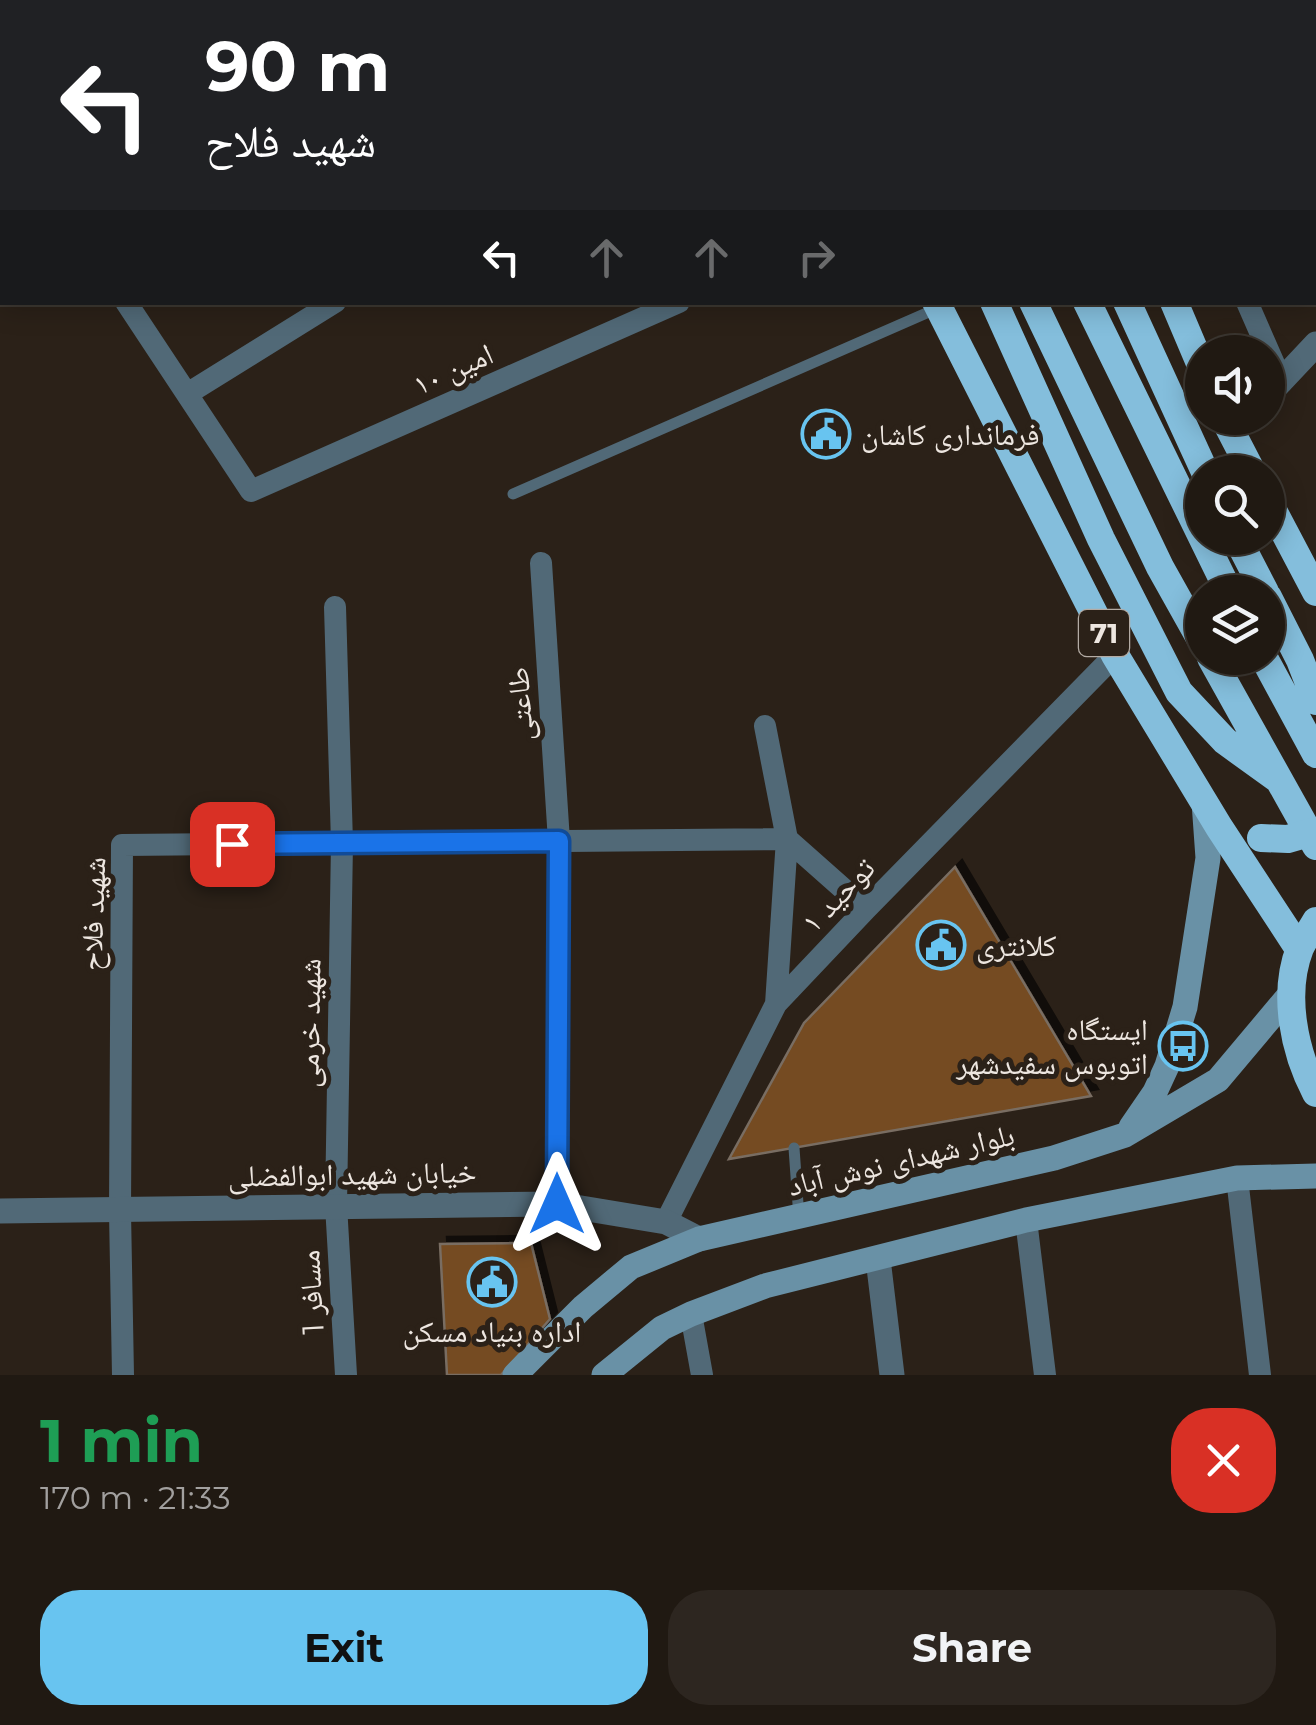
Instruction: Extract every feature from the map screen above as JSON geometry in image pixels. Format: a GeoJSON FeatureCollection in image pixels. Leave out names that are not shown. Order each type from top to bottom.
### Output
{"type":"FeatureCollection","features":[{"type":"Feature","properties":{"kind":"highway"},"geometry":{"type":"LineString","coordinates":[[995,305],[1101,538],[1179,692],[1225,741],[1280,780]]}},
{"type":"Feature","properties":{"kind":"highway"},"geometry":{"type":"LineString","coordinates":[[1033,305],[1185,612]]}},
{"type":"Feature","properties":{"kind":"highway"},"geometry":{"type":"LineString","coordinates":[[1088,305],[1221,575]]}},
{"type":"Feature","properties":{"kind":"highway"},"geometry":{"type":"LineString","coordinates":[[1128,305],[1197,455]]}},
{"type":"Feature","properties":{"kind":"highway"},"geometry":{"type":"LineString","coordinates":[[1175,305],[1188,335]]}},
{"type":"Feature","properties":{"kind":"highway","name":"71"},"geometry":{"type":"LineString","coordinates":[[937,306],[1116,655],[1219,827],[1299,949]]}},
{"type":"Feature","properties":{"kind":"highway"},"geometry":{"type":"LineString","coordinates":[[1285,534],[1316,592]]}},
{"type":"Feature","properties":{"kind":"highway"},"geometry":{"type":"LineString","coordinates":[[1285,631],[1316,702]]}},
{"type":"Feature","properties":{"kind":"highway"},"geometry":{"type":"LineString","coordinates":[[1221,675],[1316,846]]}},
{"type":"Feature","properties":{"kind":"highway"},"geometry":{"type":"LineString","coordinates":[[1273,675],[1316,754]]}},
{"type":"Feature","properties":{"kind":"highway"},"geometry":{"type":"LineString","coordinates":[[1219,827],[1261,838],[1288,839],[1316,831]]}},
{"type":"Feature","properties":{"kind":"highway"},"geometry":{"type":"LineString","coordinates":[[1316,921],[1299,949],[1292,992],[1294,1038],[1316,1092]]}},
{"type":"Feature","properties":{"kind":"main road"},"geometry":{"type":"LineString","coordinates":[[1125,1136],[1162,1079],[1186,1008],[1208,858],[1204,802]]}},
{"type":"Feature","properties":{"kind":"main road","name":"بلوار شهدای نوش آباد"},"geometry":{"type":"LineString","coordinates":[[515,1375],[583,1307],[631,1267],[699,1238],[1054,1158],[1125,1136],[1218,1080],[1292,992]]}},
{"type":"Feature","properties":{"kind":"main road"},"geometry":{"type":"LineString","coordinates":[[604,1375],[662,1328],[765,1286],[1026,1220],[1237,1178],[1316,1176]]}},
{"type":"Feature","properties":{"kind":"street"},"geometry":{"type":"LineString","coordinates":[[128,305],[187,394],[330,305]]}},
{"type":"Feature","properties":{"kind":"street","name":"امین ۱۰"},"geometry":{"type":"LineString","coordinates":[[187,394],[251,490],[672,305]]}},
{"type":"Feature","properties":{"kind":"street"},"geometry":{"type":"LineString","coordinates":[[1248,305],[1258,335]]}},
{"type":"Feature","properties":{"kind":"street"},"geometry":{"type":"LineString","coordinates":[[1285,377],[1316,344]]}},
{"type":"Feature","properties":{"kind":"street","name":"طاعتی"},"geometry":{"type":"LineString","coordinates":[[541,563],[559,841],[557,1204]]}},
{"type":"Feature","properties":{"kind":"street","name":"شهید خرمی"},"geometry":{"type":"LineString","coordinates":[[335,606],[342,843],[336,1205]]}},
{"type":"Feature","properties":{"kind":"street","name":"توحید ۱"},"geometry":{"type":"LineString","coordinates":[[666,1222],[776,1004],[1116,655]]}},
{"type":"Feature","properties":{"kind":"street"},"geometry":{"type":"LineString","coordinates":[[765,726],[786,839],[776,1004]]}},
{"type":"Feature","properties":{"kind":"street"},"geometry":{"type":"LineString","coordinates":[[786,839],[866,908]]}},
{"type":"Feature","properties":{"kind":"street","name":"شهید فلاح"},"geometry":{"type":"LineString","coordinates":[[120,1212],[122,845],[786,839]]}},
{"type":"Feature","properties":{"kind":"street"},"geometry":{"type":"LineString","coordinates":[[1237,1178],[1260,1375]]}},
{"type":"Feature","properties":{"kind":"street","name":"خیابان شهید ابوالفضلی"},"geometry":{"type":"LineString","coordinates":[[0,1211],[557,1204],[666,1222],[699,1238]]}},
{"type":"Feature","properties":{"kind":"street","name":"مسافر 1"},"geometry":{"type":"LineString","coordinates":[[336,1205],[346,1375]]}},
{"type":"Feature","properties":{"kind":"street"},"geometry":{"type":"LineString","coordinates":[[120,1212],[123,1375]]}},
{"type":"Feature","properties":{"kind":"street"},"geometry":{"type":"LineString","coordinates":[[1026,1220],[1045,1375]]}},
{"type":"Feature","properties":{"kind":"street"},"geometry":{"type":"LineString","coordinates":[[878,1259],[892,1375]]}},
{"type":"Feature","properties":{"kind":"street"},"geometry":{"type":"LineString","coordinates":[[690,1314],[702,1375]]}},
{"type":"Feature","properties":{"kind":"lane"},"geometry":{"type":"LineString","coordinates":[[513,494],[937,306]]}},
{"type":"Feature","properties":{"kind":"lane"},"geometry":{"type":"LineString","coordinates":[[794,1148],[798,1218]]}},
{"type":"Feature","properties":{"kind":"building","name":"کلانتری"},"geometry":{"type":"Polygon","coordinates":[[[955,867],[1091,1096],[729,1159],[804,1023],[955,867]]]}},
{"type":"Feature","properties":{"kind":"building","name":"اداره بنیاد مسکن"},"geometry":{"type":"Polygon","coordinates":[[[531,1243],[550,1319],[501,1375],[447,1375],[440,1244],[531,1243]]]}},
{"type":"Feature","properties":{"kind":"place","name":"فرمانداری کاشان"},"geometry":{"type":"Point","coordinates":[826,434]}},
{"type":"Feature","properties":{"kind":"place","name":"کلانتری"},"geometry":{"type":"Point","coordinates":[941,945]}},
{"type":"Feature","properties":{"kind":"place","name":"ایستگاه اتوبوس سفیدشهر"},"geometry":{"type":"Point","coordinates":[1183,1046]}},
{"type":"Feature","properties":{"kind":"place","name":"اداره بنیاد مسکن"},"geometry":{"type":"Point","coordinates":[492,1282]}},
{"type":"Feature","properties":{"kind":"route"},"geometry":{"type":"LineString","coordinates":[[232,844],[559,841],[557,1204]]}}]}
